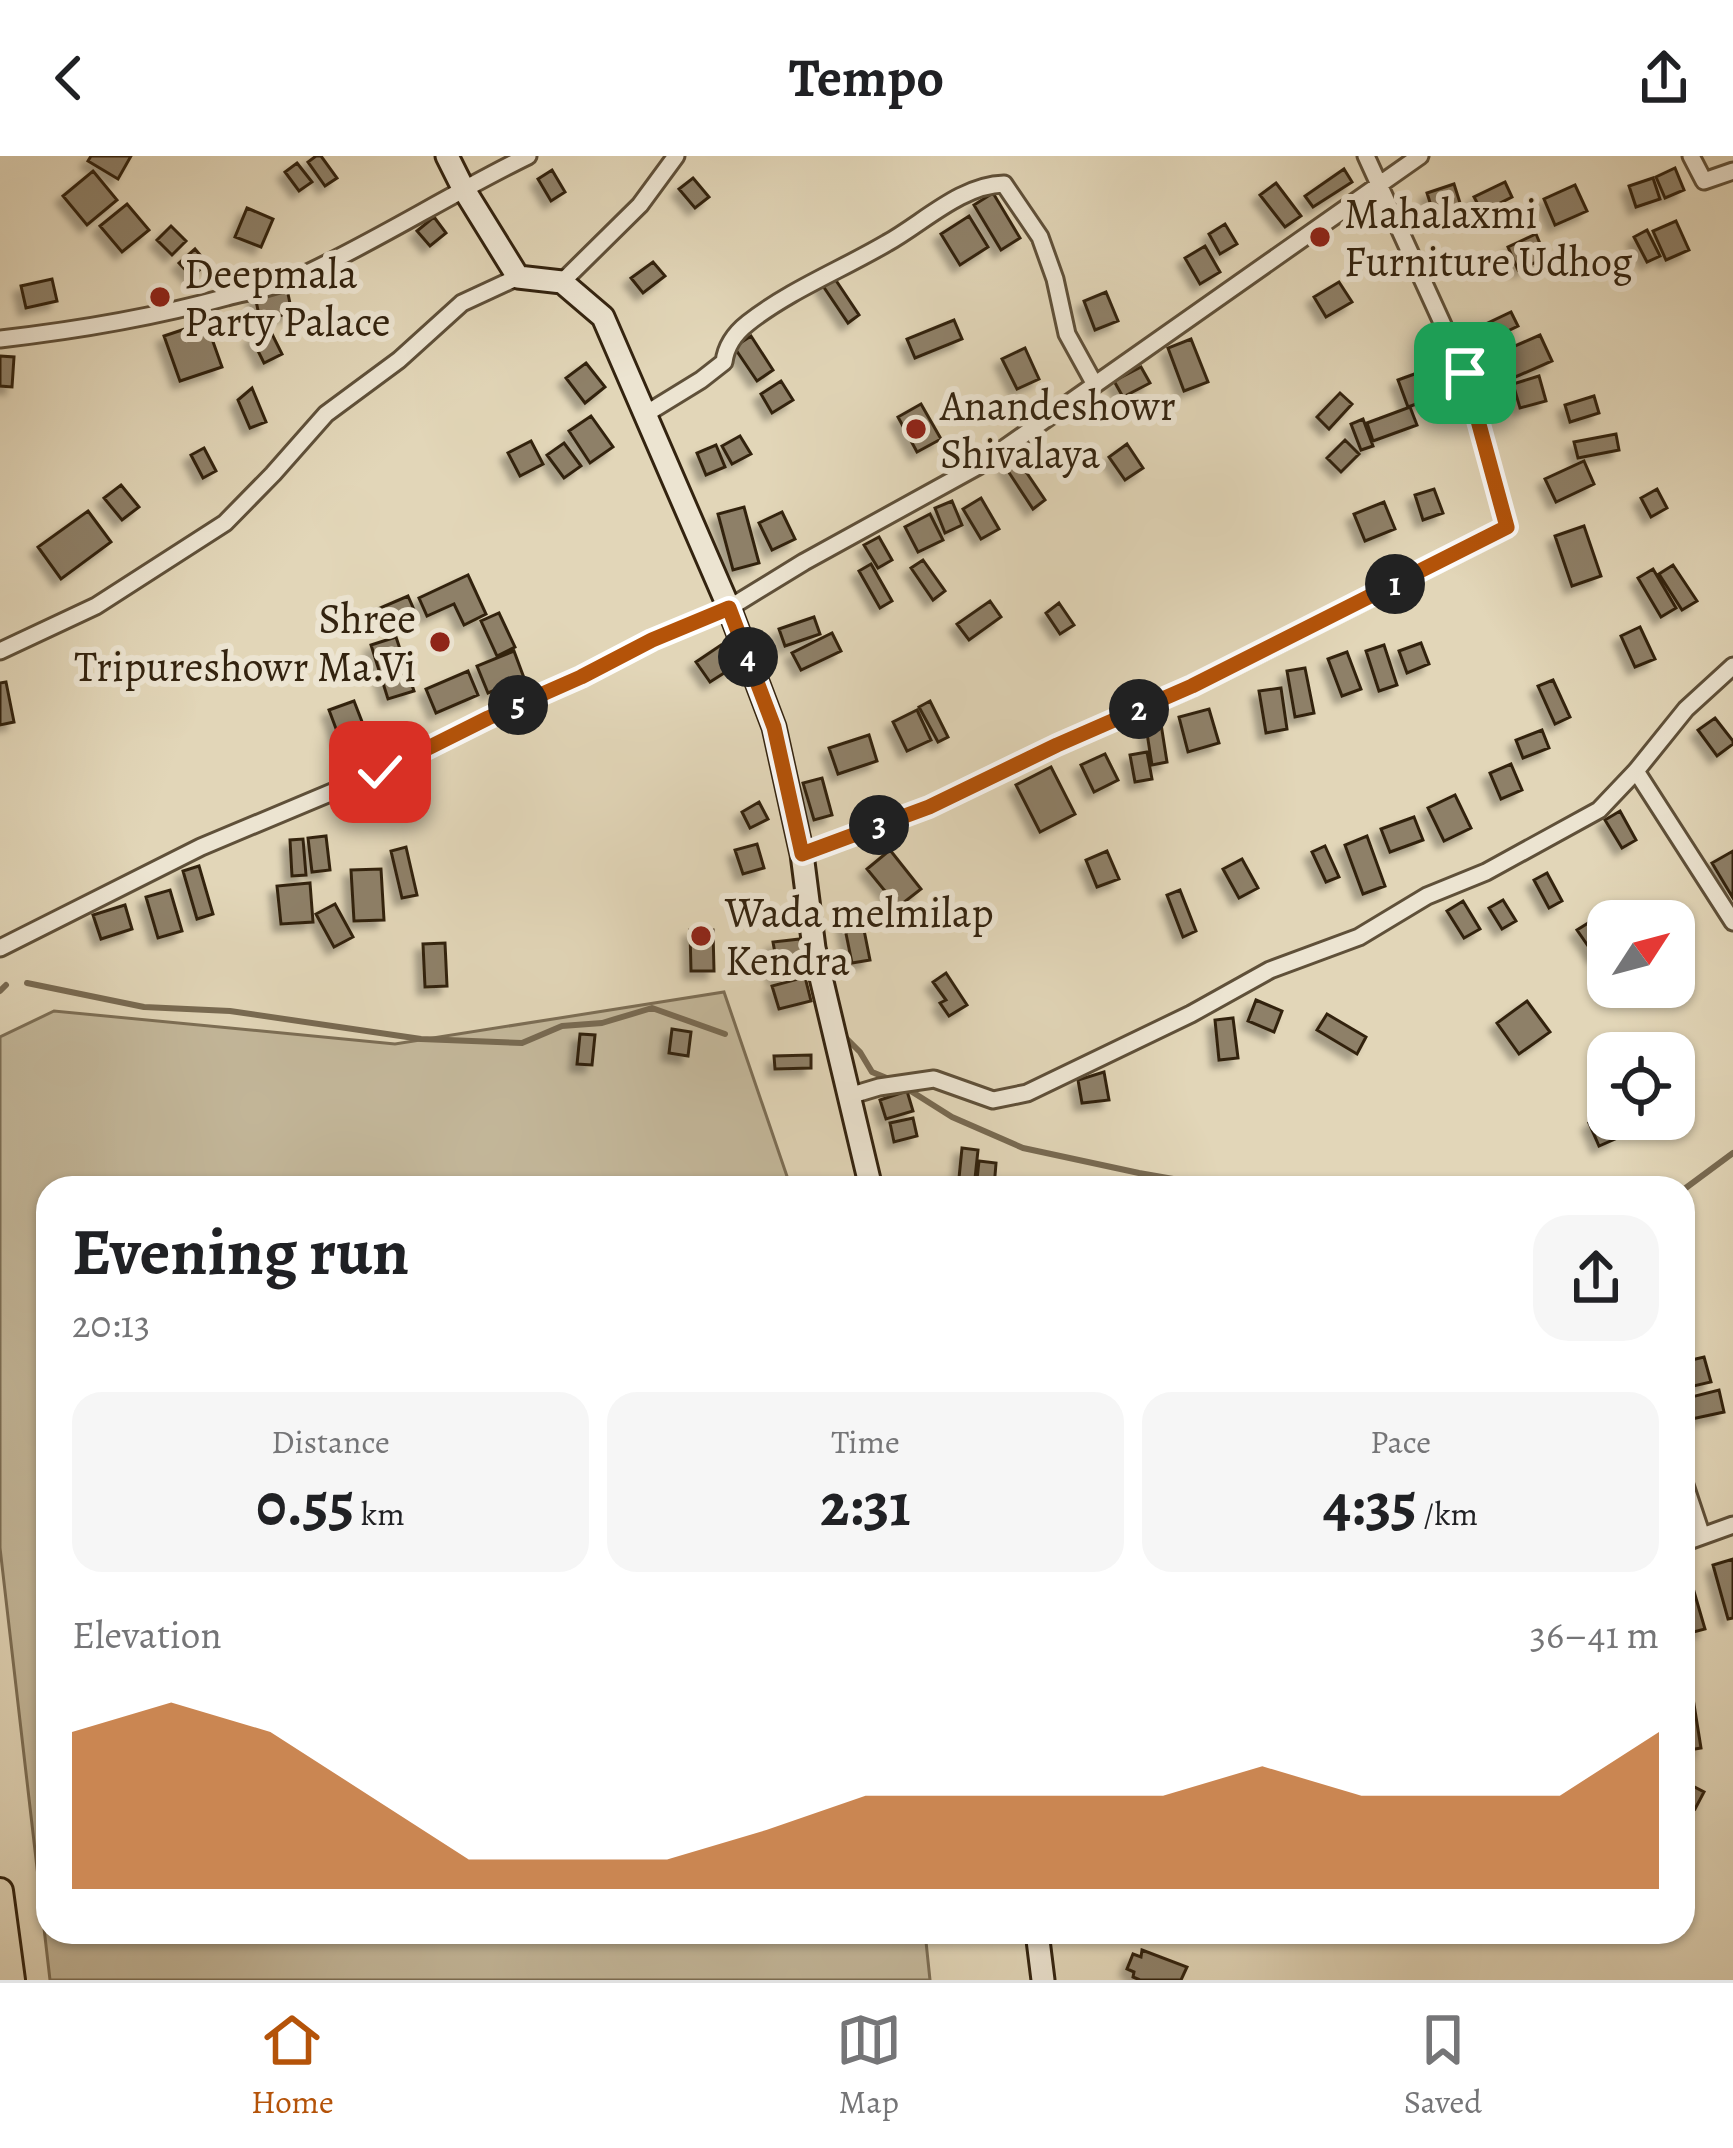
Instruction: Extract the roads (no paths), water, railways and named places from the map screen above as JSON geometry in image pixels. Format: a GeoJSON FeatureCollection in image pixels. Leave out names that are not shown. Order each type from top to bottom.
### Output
{"type":"FeatureCollection","features":[{"type":"Feature","properties":{"kind":"main road"},"geometry":{"type":"LineString","coordinates":[[447,156],[518,277],[562,282],[603,317],[729,608],[774,727],[802,854],[814,948],[868,1176]]}},
{"type":"Feature","properties":{"kind":"main road"},"geometry":{"type":"LineString","coordinates":[[0,1891],[12,1980]]}},
{"type":"Feature","properties":{"kind":"main road"},"geometry":{"type":"LineString","coordinates":[[1038,1944],[1043,1980]]}},
{"type":"Feature","properties":{"kind":"street"},"geometry":{"type":"LineString","coordinates":[[0,338],[154,317],[294,280],[528,156]]}},
{"type":"Feature","properties":{"kind":"street"},"geometry":{"type":"LineString","coordinates":[[562,282],[640,205],[676,156]]}},
{"type":"Feature","properties":{"kind":"street"},"geometry":{"type":"LineString","coordinates":[[802,854],[929,807],[1192,686],[1507,527],[1465,373],[1366,156]]}},
{"type":"Feature","properties":{"kind":"street"},"geometry":{"type":"LineString","coordinates":[[0,948],[201,847],[380,772],[652,640],[729,608],[982,464],[1420,156]]}},
{"type":"Feature","properties":{"kind":"street"},"geometry":{"type":"LineString","coordinates":[[1691,156],[1705,181],[1733,171]]}},
{"type":"Feature","properties":{"kind":"street"},"geometry":{"type":"LineString","coordinates":[[644,415],[724,362],[726,347],[744,326],[808,284],[988,184],[1004,184],[1040,237],[1067,334],[1094,383]]}},
{"type":"Feature","properties":{"kind":"street"},"geometry":{"type":"LineString","coordinates":[[0,651],[96,606],[225,523],[326,414],[399,360],[462,304],[518,277]]}},
{"type":"Feature","properties":{"kind":"street"},"geometry":{"type":"LineString","coordinates":[[849,1096],[934,1079],[993,1100],[1027,1094],[1270,970],[1359,937],[1427,896],[1486,872],[1599,810],[1686,709],[1733,666]]}},
{"type":"Feature","properties":{"kind":"street"},"geometry":{"type":"LineString","coordinates":[[1636,771],[1733,922]]}},
{"type":"Feature","properties":{"kind":"street"},"geometry":{"type":"LineString","coordinates":[[1695,1515],[1702,1536]]}},
{"type":"Feature","properties":{"kind":"street"},"geometry":{"type":"LineString","coordinates":[[1695,1539],[1733,1525]]}},
{"type":"Feature","properties":{"kind":"waterway"},"geometry":{"type":"LineString","coordinates":[[27,983],[144,1007],[230,1011],[421,1039],[522,1043],[562,1026],[602,1023],[652,1008],[725,1034]]}},
{"type":"Feature","properties":{"kind":"waterway"},"geometry":{"type":"LineString","coordinates":[[0,991],[6,985]]}},
{"type":"Feature","properties":{"kind":"waterway"},"geometry":{"type":"LineString","coordinates":[[846,1038],[872,1072],[889,1079]]}},
{"type":"Feature","properties":{"kind":"waterway"},"geometry":{"type":"LineString","coordinates":[[906,1088],[952,1117],[1023,1148],[1156,1176]]}},
{"type":"Feature","properties":{"kind":"waterway"},"geometry":{"type":"LineString","coordinates":[[1695,1181],[1733,1153]]}},
{"type":"Feature","properties":{"kind":"place","name":"Mahalaxmi Furniture Udhog"},"geometry":{"type":"Point","coordinates":[1320,237]}},
{"type":"Feature","properties":{"kind":"place","name":"Deepmala Party Palace"},"geometry":{"type":"Point","coordinates":[160,297]}},
{"type":"Feature","properties":{"kind":"place","name":"Anandeshowr Shivalaya"},"geometry":{"type":"Point","coordinates":[916,429]}},
{"type":"Feature","properties":{"kind":"place","name":"Shree Tripureshowr Ma.Vi"},"geometry":{"type":"Point","coordinates":[440,642]}},
{"type":"Feature","properties":{"kind":"place","name":"Wada melmilap Kendra"},"geometry":{"type":"Point","coordinates":[701,936]}}]}
